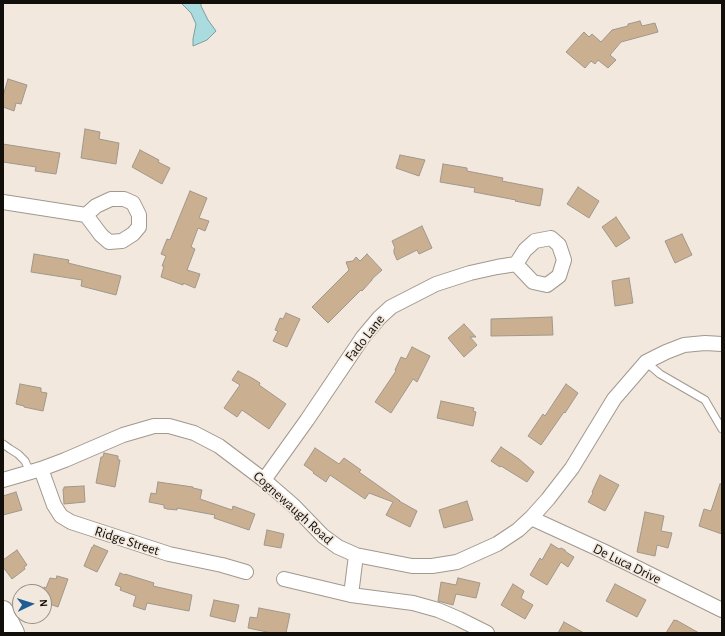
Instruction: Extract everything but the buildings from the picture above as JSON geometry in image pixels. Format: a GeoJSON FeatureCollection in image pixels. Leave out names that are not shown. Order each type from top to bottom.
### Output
{"type":"FeatureCollection","features":[{"type":"Feature","properties":{"kind":"main road"},"geometry":{"type":"LineString","coordinates":[[3,611],[14,633]]}},
{"type":"Feature","properties":{"kind":"street"},"geometry":{"type":"LineString","coordinates":[[3,202],[86,215]]}},
{"type":"Feature","properties":{"kind":"street","name":"Fado Lane"},"geometry":{"type":"LineString","coordinates":[[264,480],[307,420],[363,337],[391,307],[441,283],[470,273],[516,264]]}},
{"type":"Feature","properties":{"kind":"street","name":"Cognewaugh Road"},"geometry":{"type":"LineString","coordinates":[[3,480],[36,471],[65,460],[123,434],[154,426],[169,426],[194,433],[219,446],[264,480],[294,506],[323,536],[338,547],[356,555],[412,566],[432,566],[457,562],[497,544],[518,530],[531,518],[572,468],[614,399],[646,362],[684,345],[705,343],[722,344]]}},
{"type":"Feature","properties":{"kind":"street","name":"Ridge Street"},"geometry":{"type":"LineString","coordinates":[[36,471],[61,516],[71,522],[168,554],[246,572]]}},
{"type":"Feature","properties":{"kind":"street","name":"De Luca Drive"},"geometry":{"type":"LineString","coordinates":[[531,518],[603,551],[722,610]]}},
{"type":"Feature","properties":{"kind":"street"},"geometry":{"type":"LineString","coordinates":[[352,595],[356,555]]}},
{"type":"Feature","properties":{"kind":"street"},"geometry":{"type":"LineString","coordinates":[[284,579],[352,595],[386,599],[438,610],[487,633]]}},
{"type":"Feature","properties":{"kind":"lane"},"geometry":{"type":"LineString","coordinates":[[646,362],[660,374],[705,400],[722,429]]}},
{"type":"Feature","properties":{"kind":"lane"},"geometry":{"type":"LineString","coordinates":[[3,444],[18,454],[36,471]]}},
{"type":"Feature","properties":{"kind":"water"},"geometry":{"type":"Polygon","coordinates":[[[181,3],[201,3],[208,20],[216,31],[207,40],[193,46],[196,24],[191,13],[181,3]]]}}]}
